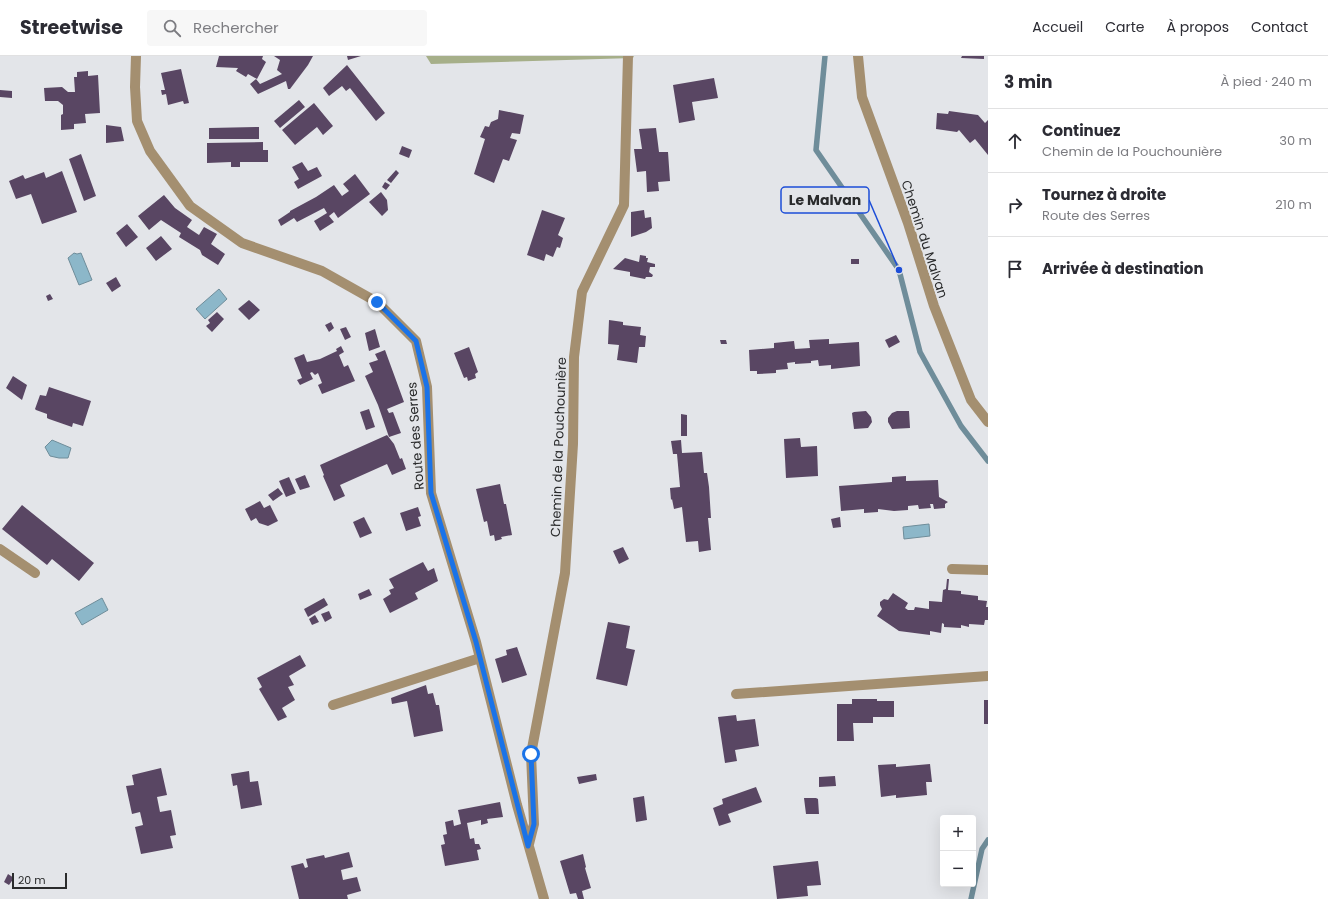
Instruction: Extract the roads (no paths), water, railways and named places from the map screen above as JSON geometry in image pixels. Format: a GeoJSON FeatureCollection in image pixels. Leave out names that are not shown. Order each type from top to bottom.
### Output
{"type":"FeatureCollection","features":[{"type":"Feature","properties":{"kind":"street","name":"Route des Serres"},"geometry":{"type":"LineString","coordinates":[[136,56],[135,87],[138,121],[150,152],[190,206],[242,243],[322,271],[377,302],[416,341],[427,387],[431,493],[480,658],[528,846],[544,899]]}},
{"type":"Feature","properties":{"kind":"street","name":"Chemin de la Pouchounière"},"geometry":{"type":"LineString","coordinates":[[528,846],[534,824],[531,754],[564,574],[573,444],[574,357],[582,292],[624,205],[628,56]]}},
{"type":"Feature","properties":{"kind":"street","name":"Chemin du Malvan"},"geometry":{"type":"LineString","coordinates":[[858,56],[862,97],[908,223],[934,306],[971,400],[988,422]]}},
{"type":"Feature","properties":{"kind":"street"},"geometry":{"type":"LineString","coordinates":[[0,549],[34,572]]}},
{"type":"Feature","properties":{"kind":"street"},"geometry":{"type":"LineString","coordinates":[[952,570],[988,570]]}},
{"type":"Feature","properties":{"kind":"street"},"geometry":{"type":"LineString","coordinates":[[333,706],[480,658]]}},
{"type":"Feature","properties":{"kind":"street"},"geometry":{"type":"LineString","coordinates":[[736,694],[988,676]]}},
{"type":"Feature","properties":{"kind":"water"},"geometry":{"type":"Polygon","coordinates":[[[74,253],[81,253],[92,280],[79,285],[68,258],[74,253]]]}},
{"type":"Feature","properties":{"kind":"water"},"geometry":{"type":"Polygon","coordinates":[[[219,289],[227,299],[205,319],[196,309],[219,289]]]}},
{"type":"Feature","properties":{"kind":"water"},"geometry":{"type":"Polygon","coordinates":[[[52,440],[71,448],[68,458],[50,456],[45,447],[52,440]]]}},
{"type":"Feature","properties":{"kind":"water"},"geometry":{"type":"Polygon","coordinates":[[[929,524],[930,536],[904,539],[903,527],[929,524]]]}},
{"type":"Feature","properties":{"kind":"water"},"geometry":{"type":"Polygon","coordinates":[[[102,598],[108,610],[82,625],[75,613],[102,598]]]}},
{"type":"Feature","properties":{"kind":"waterway"},"geometry":{"type":"LineString","coordinates":[[825,56],[816,150],[899,270],[920,352],[961,426],[988,461]]}},
{"type":"Feature","properties":{"kind":"waterway"},"geometry":{"type":"LineString","coordinates":[[971,899],[982,849],[988,840]]}},
{"type":"Feature","properties":{"kind":"place","name":"Le Malvan"},"geometry":{"type":"Point","coordinates":[899,270]}}]}
